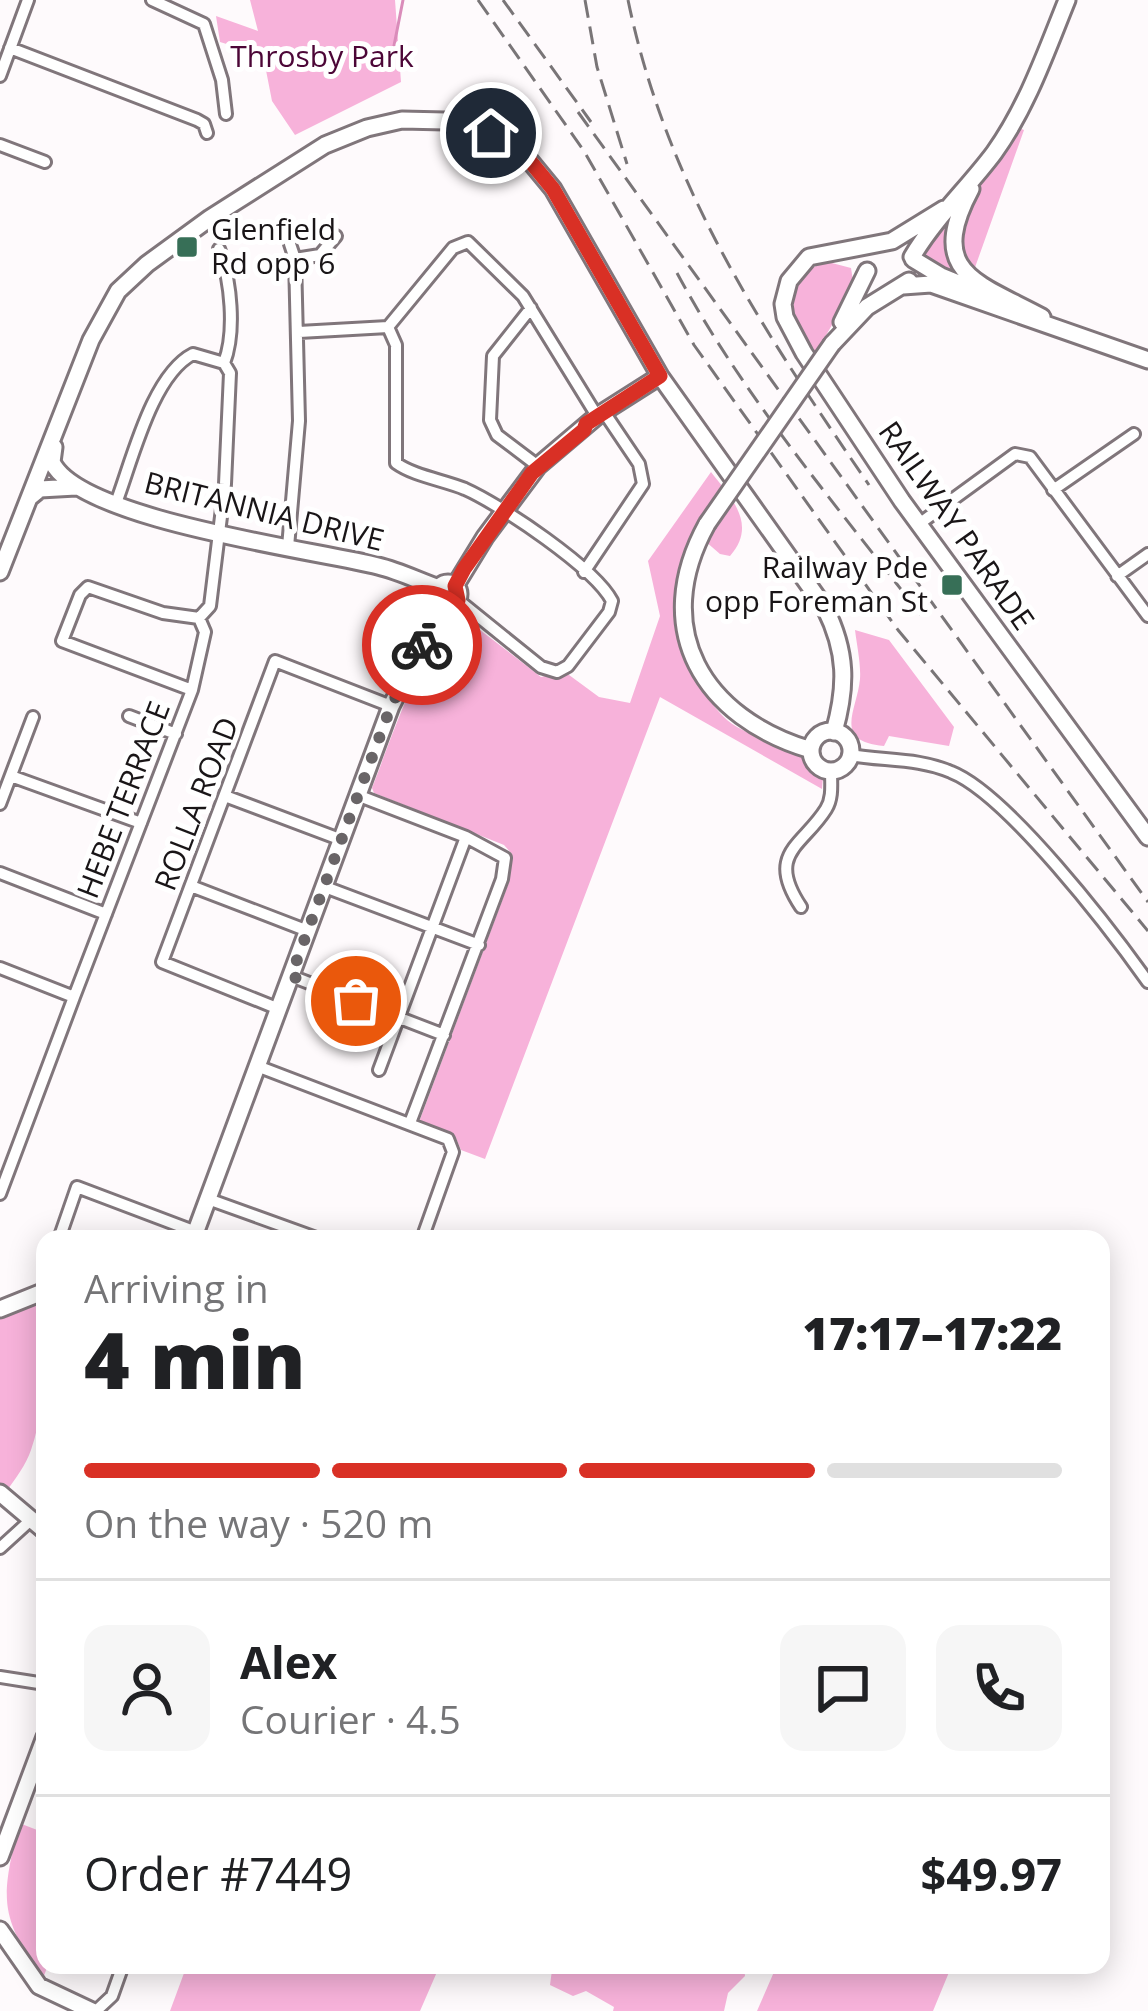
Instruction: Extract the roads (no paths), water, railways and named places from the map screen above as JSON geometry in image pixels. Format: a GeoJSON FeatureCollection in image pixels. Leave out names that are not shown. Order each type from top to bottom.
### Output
{"type":"FeatureCollection","features":[{"type":"Feature","properties":{"kind":"main road"},"geometry":{"type":"LineString","coordinates":[[1042,316],[972,278],[955,256],[954,224],[980,171],[1023,103],[1067,0]]}},
{"type":"Feature","properties":{"kind":"main road"},"geometry":{"type":"LineString","coordinates":[[0,572],[107,306],[147,264],[308,155],[382,123],[420,119],[462,124],[491,133],[532,162],[561,203],[660,376],[836,630],[845,672],[834,732]]}},
{"type":"Feature","properties":{"kind":"main road"},"geometry":{"type":"LineString","coordinates":[[811,750],[766,734],[738,717],[698,667],[686,631],[684,591],[692,555],[707,524],[833,343],[868,307],[912,276],[913,258],[944,209],[980,171]]}},
{"type":"Feature","properties":{"kind":"main road"},"geometry":{"type":"LineString","coordinates":[[833,343],[869,256],[944,209]]}},
{"type":"Feature","properties":{"kind":"main road"},"geometry":{"type":"LineString","coordinates":[[884,243],[901,244],[913,258],[955,282],[1106,344]]}},
{"type":"Feature","properties":{"kind":"main road","name":"RAILWAY PARADE"},"geometry":{"type":"LineString","coordinates":[[884,243],[809,257],[794,271],[786,290],[785,316],[804,353],[919,524],[1148,837]]}},
{"type":"Feature","properties":{"kind":"main road"},"geometry":{"type":"LineString","coordinates":[[834,250],[867,270],[880,287],[931,284],[1148,360]]}},
{"type":"Feature","properties":{"kind":"main road"},"geometry":{"type":"LineString","coordinates":[[197,1230],[391,706],[449,594],[538,466],[660,376]]}},
{"type":"Feature","properties":{"kind":"main road"},"geometry":{"type":"LineString","coordinates":[[64,406],[52,462],[76,487]]}},
{"type":"Feature","properties":{"kind":"main road"},"geometry":{"type":"LineString","coordinates":[[28,500],[40,489],[76,487]]}},
{"type":"Feature","properties":{"kind":"main road","name":"BRITANNIA DRIVE"},"geometry":{"type":"LineString","coordinates":[[76,487],[219,534],[383,567],[449,594]]}},
{"type":"Feature","properties":{"kind":"main road"},"geometry":{"type":"LineString","coordinates":[[834,732],[847,740],[850,755],[842,768],[831,771],[817,766],[811,750],[819,735],[834,732]]}},
{"type":"Feature","properties":{"kind":"main road"},"geometry":{"type":"LineString","coordinates":[[0,1309],[36,1295]]}},
{"type":"Feature","properties":{"kind":"main road"},"geometry":{"type":"LineString","coordinates":[[0,1493],[36,1521]]}},
{"type":"Feature","properties":{"kind":"main road"},"geometry":{"type":"LineString","coordinates":[[0,1857],[6,1825],[36,1757]]}},
{"type":"Feature","properties":{"kind":"main road"},"geometry":{"type":"LineString","coordinates":[[0,1930],[39,1986],[94,2011]]}},
{"type":"Feature","properties":{"kind":"street"},"geometry":{"type":"LineString","coordinates":[[0,76],[28,0]]}},
{"type":"Feature","properties":{"kind":"street"},"geometry":{"type":"LineString","coordinates":[[152,0],[204,24],[222,80],[226,114]]}},
{"type":"Feature","properties":{"kind":"street"},"geometry":{"type":"LineString","coordinates":[[10,48],[197,120],[207,134]]}},
{"type":"Feature","properties":{"kind":"street"},"geometry":{"type":"LineString","coordinates":[[0,145],[46,162]]}},
{"type":"Feature","properties":{"kind":"street"},"geometry":{"type":"LineString","coordinates":[[295,259],[320,255],[336,236]]}},
{"type":"Feature","properties":{"kind":"street"},"geometry":{"type":"LineString","coordinates":[[299,332],[388,327],[453,248],[468,242],[523,296],[602,417],[639,464],[643,484],[584,572],[504,511],[396,463],[395,346],[388,327]]}},
{"type":"Feature","properties":{"kind":"street"},"geometry":{"type":"LineString","coordinates":[[288,547],[299,421],[299,332],[290,244]]}},
{"type":"Feature","properties":{"kind":"street","name":"HEBE TERRACE"},"geometry":{"type":"LineString","coordinates":[[0,1194],[192,690],[205,632],[200,618],[209,606],[219,534],[230,405],[230,374],[224,363],[230,341],[225,269],[219,249]]}},
{"type":"Feature","properties":{"kind":"street"},"geometry":{"type":"LineString","coordinates":[[531,308],[494,356],[490,420],[497,435],[538,466]]}},
{"type":"Feature","properties":{"kind":"street"},"geometry":{"type":"LineString","coordinates":[[116,502],[156,395],[181,361],[193,354],[224,363]]}},
{"type":"Feature","properties":{"kind":"street"},"geometry":{"type":"LineString","coordinates":[[1053,490],[1134,434]]}},
{"type":"Feature","properties":{"kind":"street"},"geometry":{"type":"LineString","coordinates":[[919,524],[1015,454],[1030,457],[1148,616]]}},
{"type":"Feature","properties":{"kind":"street"},"geometry":{"type":"LineString","coordinates":[[1117,576],[1148,554]]}},
{"type":"Feature","properties":{"kind":"street","name":"BRITANNIA DRIVE"},"geometry":{"type":"LineString","coordinates":[[449,594],[541,667],[557,672],[568,666],[612,607],[607,592],[584,572]]}},
{"type":"Feature","properties":{"kind":"street"},"geometry":{"type":"LineString","coordinates":[[192,690],[62,641],[80,595],[88,587],[163,613],[200,618]]}},
{"type":"Feature","properties":{"kind":"street","name":"ROLLA ROAD"},"geometry":{"type":"LineString","coordinates":[[279,1009],[162,962],[274,661],[391,706]]}},
{"type":"Feature","properties":{"kind":"street"},"geometry":{"type":"LineString","coordinates":[[129,716],[176,734]]}},
{"type":"Feature","properties":{"kind":"street"},"geometry":{"type":"LineString","coordinates":[[0,804],[33,717]]}},
{"type":"Feature","properties":{"kind":"street"},"geometry":{"type":"LineString","coordinates":[[850,755],[928,764],[958,774],[983,791],[1098,914],[1148,982]]}},
{"type":"Feature","properties":{"kind":"street"},"geometry":{"type":"LineString","coordinates":[[801,907],[789,884],[789,857],[795,842],[829,805],[831,771]]}},
{"type":"Feature","properties":{"kind":"street"},"geometry":{"type":"LineString","coordinates":[[10,776],[141,824]]}},
{"type":"Feature","properties":{"kind":"street"},"geometry":{"type":"LineString","coordinates":[[225,796],[342,840]]}},
{"type":"Feature","properties":{"kind":"street"},"geometry":{"type":"LineString","coordinates":[[357,796],[466,837],[503,855],[505,864],[410,1123]]}},
{"type":"Feature","properties":{"kind":"street"},"geometry":{"type":"LineString","coordinates":[[379,1070],[466,837]]}},
{"type":"Feature","properties":{"kind":"street"},"geometry":{"type":"LineString","coordinates":[[0,873],[106,914]]}},
{"type":"Feature","properties":{"kind":"street"},"geometry":{"type":"LineString","coordinates":[[191,886],[308,931]]}},
{"type":"Feature","properties":{"kind":"street"},"geometry":{"type":"LineString","coordinates":[[325,886],[478,944]]}},
{"type":"Feature","properties":{"kind":"street"},"geometry":{"type":"LineString","coordinates":[[0,968],[74,997]]}},
{"type":"Feature","properties":{"kind":"street"},"geometry":{"type":"LineString","coordinates":[[291,976],[444,1035]]}},
{"type":"Feature","properties":{"kind":"street"},"geometry":{"type":"LineString","coordinates":[[256,1066],[448,1138],[452,1144],[425,1230]]}},
{"type":"Feature","properties":{"kind":"street"},"geometry":{"type":"LineString","coordinates":[[62,1230],[77,1187],[183,1230]]}},
{"type":"Feature","properties":{"kind":"street"},"geometry":{"type":"LineString","coordinates":[[208,1199],[294,1230]]}},
{"type":"Feature","properties":{"kind":"street"},"geometry":{"type":"LineString","coordinates":[[0,1549],[33,1518]]}},
{"type":"Feature","properties":{"kind":"street"},"geometry":{"type":"LineString","coordinates":[[0,1677],[36,1683]]}},
{"type":"Feature","properties":{"kind":"street"},"geometry":{"type":"LineString","coordinates":[[94,2011],[112,1996],[120,1974]]}},
{"type":"Feature","properties":{"kind":"waterway"},"geometry":{"type":"LineString","coordinates":[[390,66],[403,0]]}},
{"type":"Feature","properties":{"kind":"railway"},"geometry":{"type":"LineString","coordinates":[[478,0],[584,151],[694,345],[898,630],[1148,931]]}},
{"type":"Feature","properties":{"kind":"railway"},"geometry":{"type":"LineString","coordinates":[[503,0],[591,122]]}},
{"type":"Feature","properties":{"kind":"railway"},"geometry":{"type":"LineString","coordinates":[[585,0],[597,67],[627,164]]}},
{"type":"Feature","properties":{"kind":"railway"},"geometry":{"type":"LineString","coordinates":[[628,0],[645,68],[693,195],[756,313],[869,485]]}},
{"type":"Feature","properties":{"kind":"railway"},"geometry":{"type":"LineString","coordinates":[[578,112],[1148,902]]}},
{"type":"Feature","properties":{"kind":"railway"},"geometry":{"type":"LineString","coordinates":[[677,273],[761,406],[921,615]]}},
{"type":"Feature","properties":{"kind":"place","name":"Glenfield Rd opp 6"},"geometry":{"type":"Point","coordinates":[187,247]}},
{"type":"Feature","properties":{"kind":"place","name":"Railway Pde opp Foreman St"},"geometry":{"type":"Point","coordinates":[952,585]}},
{"type":"Feature","properties":{"kind":"park label","name":"Throsby Park"},"geometry":{"type":"Point","coordinates":[322,57]}}]}
